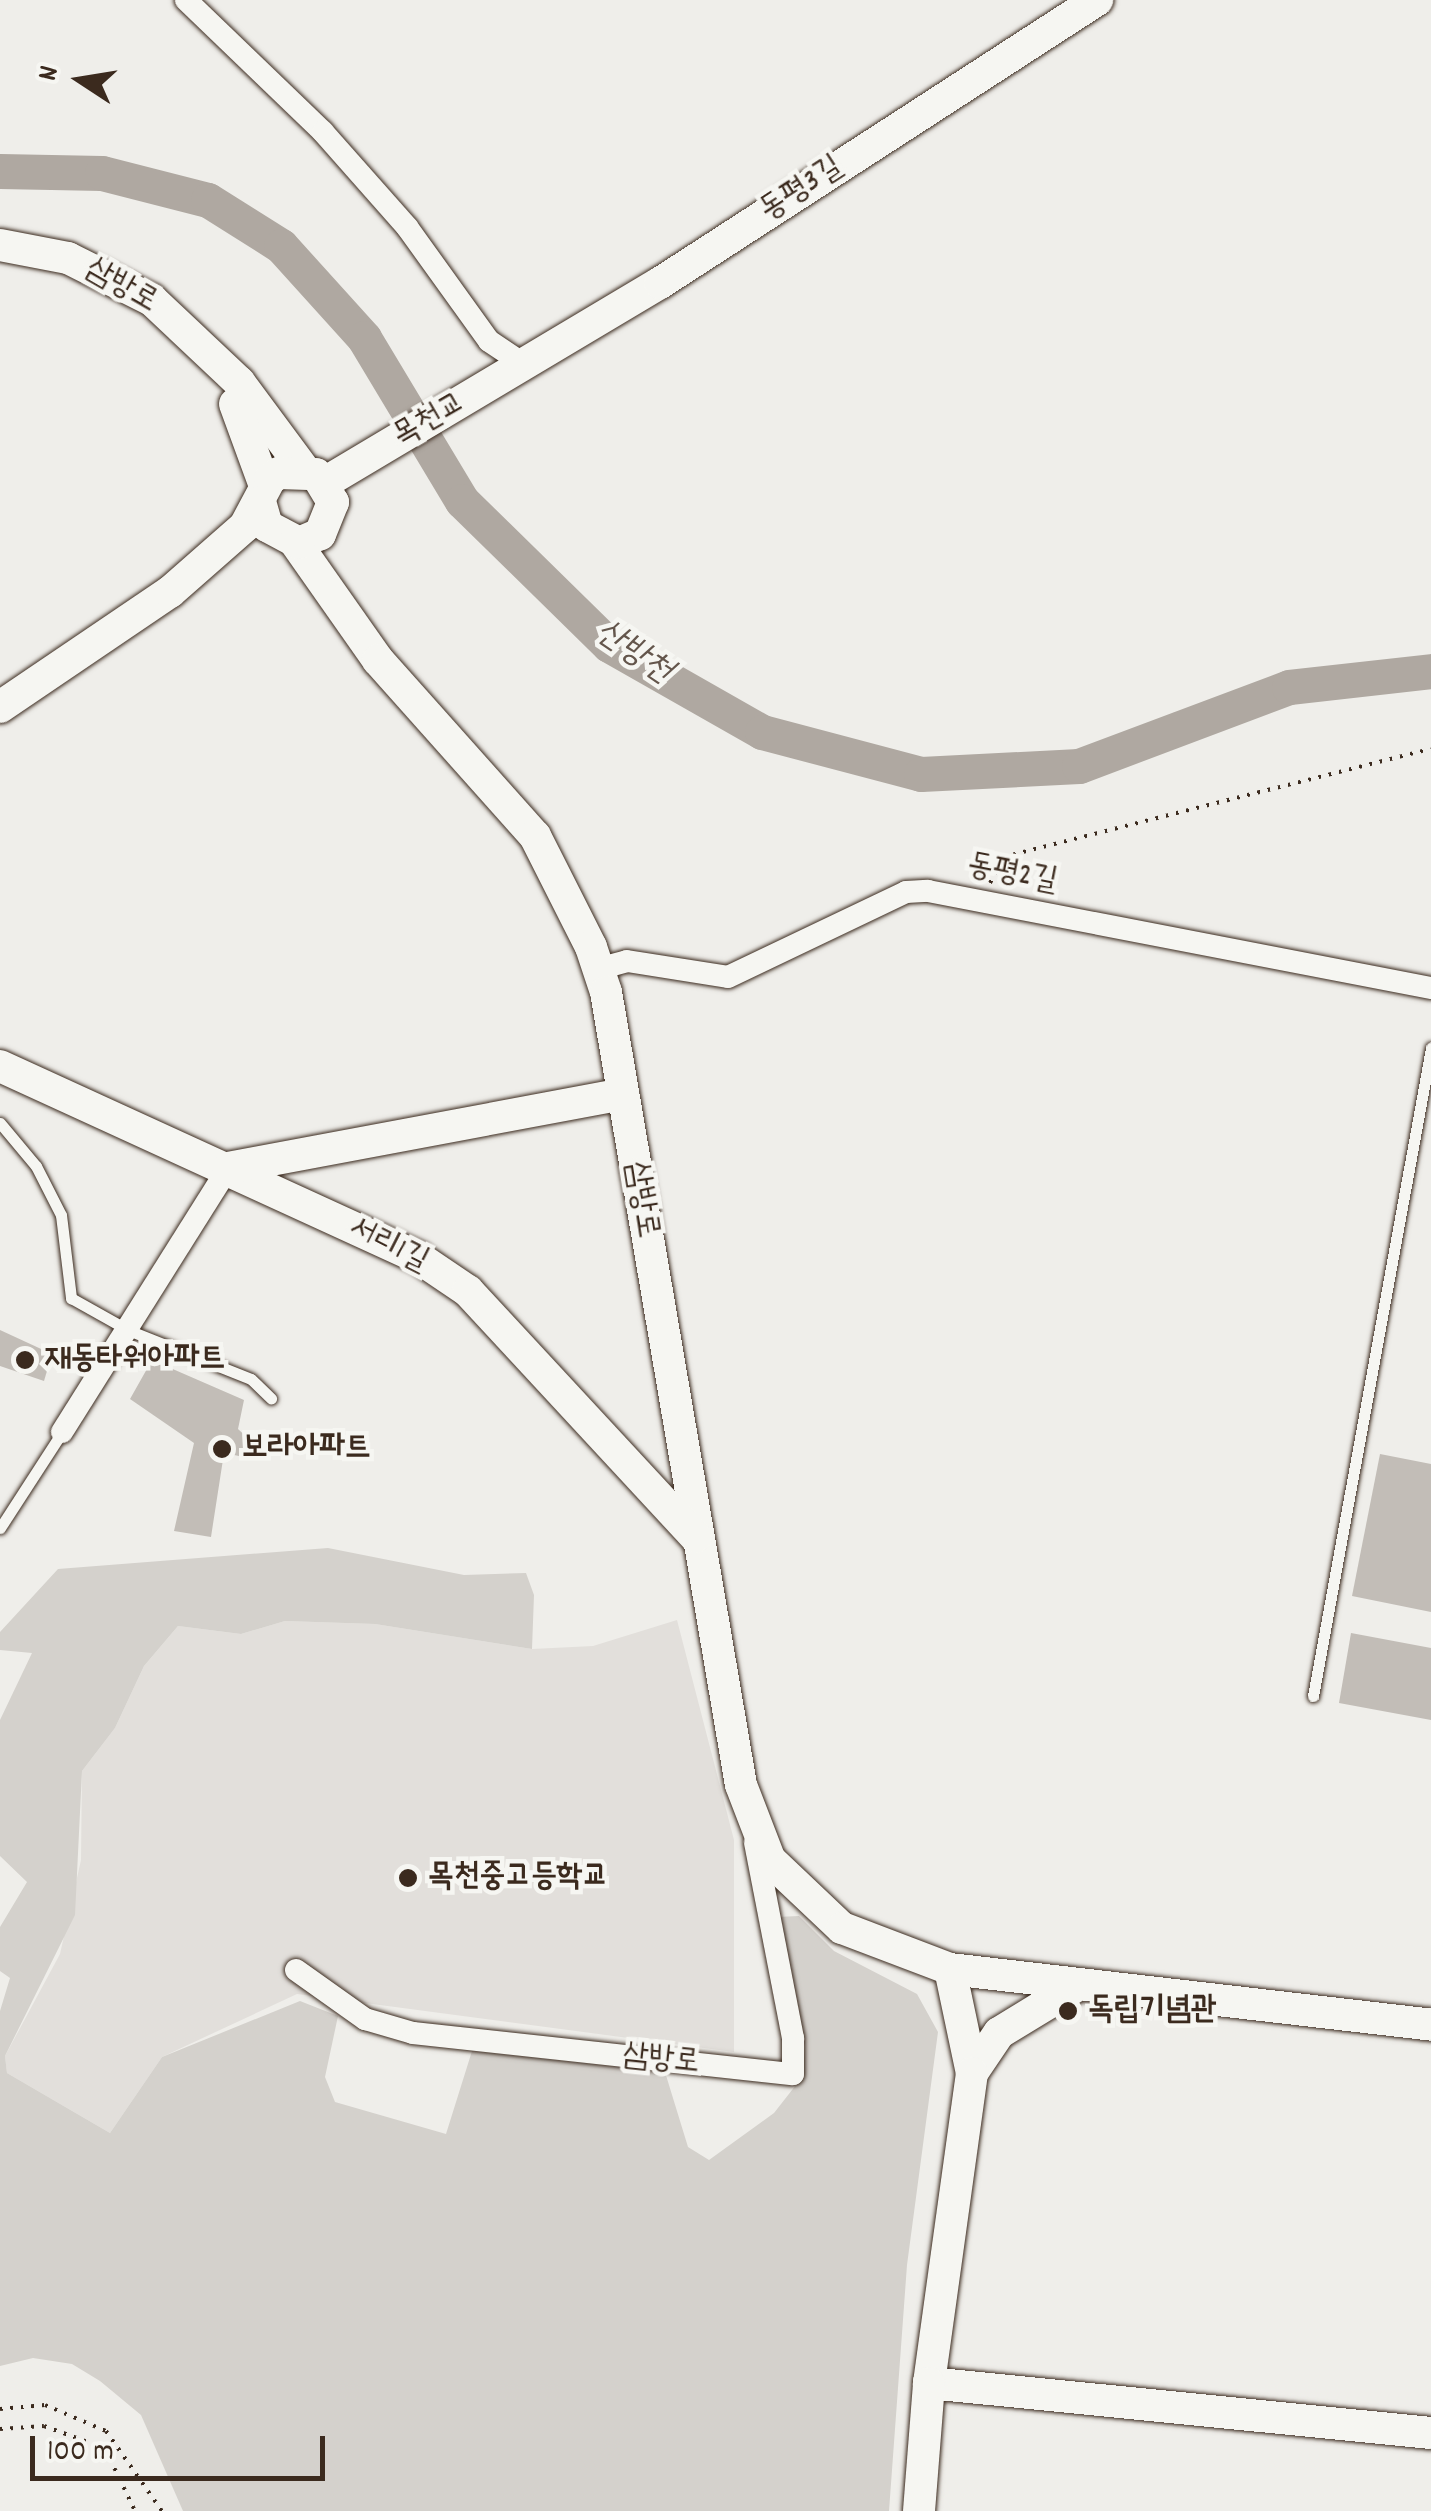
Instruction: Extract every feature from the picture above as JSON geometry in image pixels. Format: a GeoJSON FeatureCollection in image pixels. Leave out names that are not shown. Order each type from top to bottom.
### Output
{"type":"FeatureCollection","features":[{"type":"Feature","properties":{"kind":"street"},"geometry":{"type":"LineString","coordinates":[[186,0],[323,132],[406,227],[515,371]]}},
{"type":"Feature","properties":{"kind":"street","name":"동평3길"},"geometry":{"type":"LineString","coordinates":[[515,371],[1097,0]]}},
{"type":"Feature","properties":{"kind":"street","name":"삼방로"},"geometry":{"type":"LineString","coordinates":[[0,245],[68,258],[138,292],[222,368],[315,476]]}},
{"type":"Feature","properties":{"kind":"street","name":"삼방로"},"geometry":{"type":"LineString","coordinates":[[222,368],[263,494]]}},
{"type":"Feature","properties":{"kind":"street","name":"목천교"},"geometry":{"type":"LineString","coordinates":[[315,476],[355,464],[515,371]]}},
{"type":"Feature","properties":{"kind":"street"},"geometry":{"type":"LineString","coordinates":[[0,707],[170,592],[288,540],[310,540],[327,524],[333,502],[315,476],[279,472],[170,592]]}},
{"type":"Feature","properties":{"kind":"street"},"geometry":{"type":"LineString","coordinates":[[263,494],[267,526],[288,540]]}},
{"type":"Feature","properties":{"kind":"street","name":"삼방로"},"geometry":{"type":"LineString","coordinates":[[327,524],[343,580],[369,622],[370,646]]}},
{"type":"Feature","properties":{"kind":"street","name":"삼방로"},"geometry":{"type":"LineString","coordinates":[[288,540],[370,646],[535,836],[598,969],[623,1094],[696,1537],[794,2038],[793,2074],[413,2033],[364,2019],[296,1970]]}},
{"type":"Feature","properties":{"kind":"street","name":"동평2길"},"geometry":{"type":"LineString","coordinates":[[598,969],[627,962],[728,977],[906,892],[980,902],[1431,988]]}},
{"type":"Feature","properties":{"kind":"street","name":"서리1길"},"geometry":{"type":"LineString","coordinates":[[0,1066],[419,1258],[468,1291],[696,1537]]}},
{"type":"Feature","properties":{"kind":"street"},"geometry":{"type":"LineString","coordinates":[[62,1432],[228,1168],[623,1094]]}},
{"type":"Feature","properties":{"kind":"street","name":"삼방로"},"geometry":{"type":"LineString","coordinates":[[752,1825],[794,1890],[842,1928],[950,1969],[1431,2026]]}},
{"type":"Feature","properties":{"kind":"street"},"geometry":{"type":"LineString","coordinates":[[919,2511],[929,2383],[972,2073],[950,1969]]}},
{"type":"Feature","properties":{"kind":"street"},"geometry":{"type":"LineString","coordinates":[[972,2073],[998,2033],[1077,1986]]}},
{"type":"Feature","properties":{"kind":"street"},"geometry":{"type":"LineString","coordinates":[[929,2383],[1431,2432]]}},
{"type":"Feature","properties":{"kind":"lane"},"geometry":{"type":"LineString","coordinates":[[1313,1696],[1431,1048]]}},
{"type":"Feature","properties":{"kind":"lane"},"geometry":{"type":"LineString","coordinates":[[0,1123],[36,1166],[61,1215],[71,1298],[128,1330],[251,1379],[271,1398]]}},
{"type":"Feature","properties":{"kind":"lane"},"geometry":{"type":"LineString","coordinates":[[0,1528],[62,1432]]}},
{"type":"Feature","properties":{"kind":"path"},"geometry":{"type":"LineString","coordinates":[[980,902],[1003,857],[1431,749]]}},
{"type":"Feature","properties":{"kind":"path"},"geometry":{"type":"LineString","coordinates":[[0,2409],[45,2405],[106,2431],[162,2511]]}},
{"type":"Feature","properties":{"kind":"path"},"geometry":{"type":"LineString","coordinates":[[0,2429],[44,2426],[93,2444],[110,2458],[135,2511]]}},
{"type":"Feature","properties":{"kind":"shaded area"},"geometry":{"type":"Polygon","coordinates":[[[328,1548],[464,1575],[526,1573],[534,1595],[532,1649],[375,1624],[285,1621],[241,1634],[178,1626],[144,1666],[115,1728],[82,1771],[75,1915],[5,2056],[7,2073],[110,2133],[162,2057],[300,2001],[338,2016],[325,2077],[335,2102],[446,2134],[472,2051],[665,2072],[688,2147],[709,2160],[774,2113],[803,2076],[805,2047],[777,1917],[799,1916],[834,1951],[917,1994],[938,2032],[907,2265],[889,2511],[183,2511],[141,2415],[100,2381],[72,2364],[33,2358],[0,2366],[0,2011],[10,1978],[0,1971],[0,1927],[27,1882],[0,1856],[0,1720],[32,1653],[0,1650],[0,1632],[58,1569],[328,1548]]]}},
{"type":"Feature","properties":{"kind":"shaded area","name":"목천중고등학교"},"geometry":{"type":"Polygon","coordinates":[[[677,1620],[734,1840],[734,2052],[297,1994],[162,2057],[110,2133],[7,2073],[5,2056],[60,1954],[81,1860],[82,1771],[115,1728],[144,1666],[178,1626],[241,1634],[285,1621],[375,1624],[532,1649],[593,1646],[677,1620]]]}},
{"type":"Feature","properties":{"kind":"building","name":"재동타워아파트"},"geometry":{"type":"Polygon","coordinates":[[[0,1330],[52,1354],[44,1381],[0,1366],[0,1330]]]}},
{"type":"Feature","properties":{"kind":"building","name":"보라아파트"},"geometry":{"type":"Polygon","coordinates":[[[152,1360],[244,1400],[238,1429],[254,1444],[244,1457],[224,1453],[211,1537],[174,1531],[194,1443],[130,1399],[152,1360]]]}},
{"type":"Feature","properties":{"kind":"building"},"geometry":{"type":"Polygon","coordinates":[[[1380,1454],[1431,1464],[1431,1612],[1352,1596],[1380,1454]]]}},
{"type":"Feature","properties":{"kind":"building"},"geometry":{"type":"Polygon","coordinates":[[[1351,1633],[1431,1648],[1431,1720],[1339,1703],[1351,1633]]]}},
{"type":"Feature","properties":{"kind":"waterway","name":"산방천"},"geometry":{"type":"LineString","coordinates":[[0,171],[102,173],[208,200],[281,246],[364,338],[462,501],[609,645],[762,732],[921,774],[1079,766],[1289,687],[1431,671]]}},
{"type":"Feature","properties":{"kind":"place","name":"재동타워아파트"},"geometry":{"type":"Point","coordinates":[25,1360]}},
{"type":"Feature","properties":{"kind":"place","name":"보라아파트"},"geometry":{"type":"Point","coordinates":[222,1449]}},
{"type":"Feature","properties":{"kind":"place","name":"목천중고등학교"},"geometry":{"type":"Point","coordinates":[408,1878]}},
{"type":"Feature","properties":{"kind":"place","name":"독립기념관"},"geometry":{"type":"Point","coordinates":[1068,2011]}}]}
